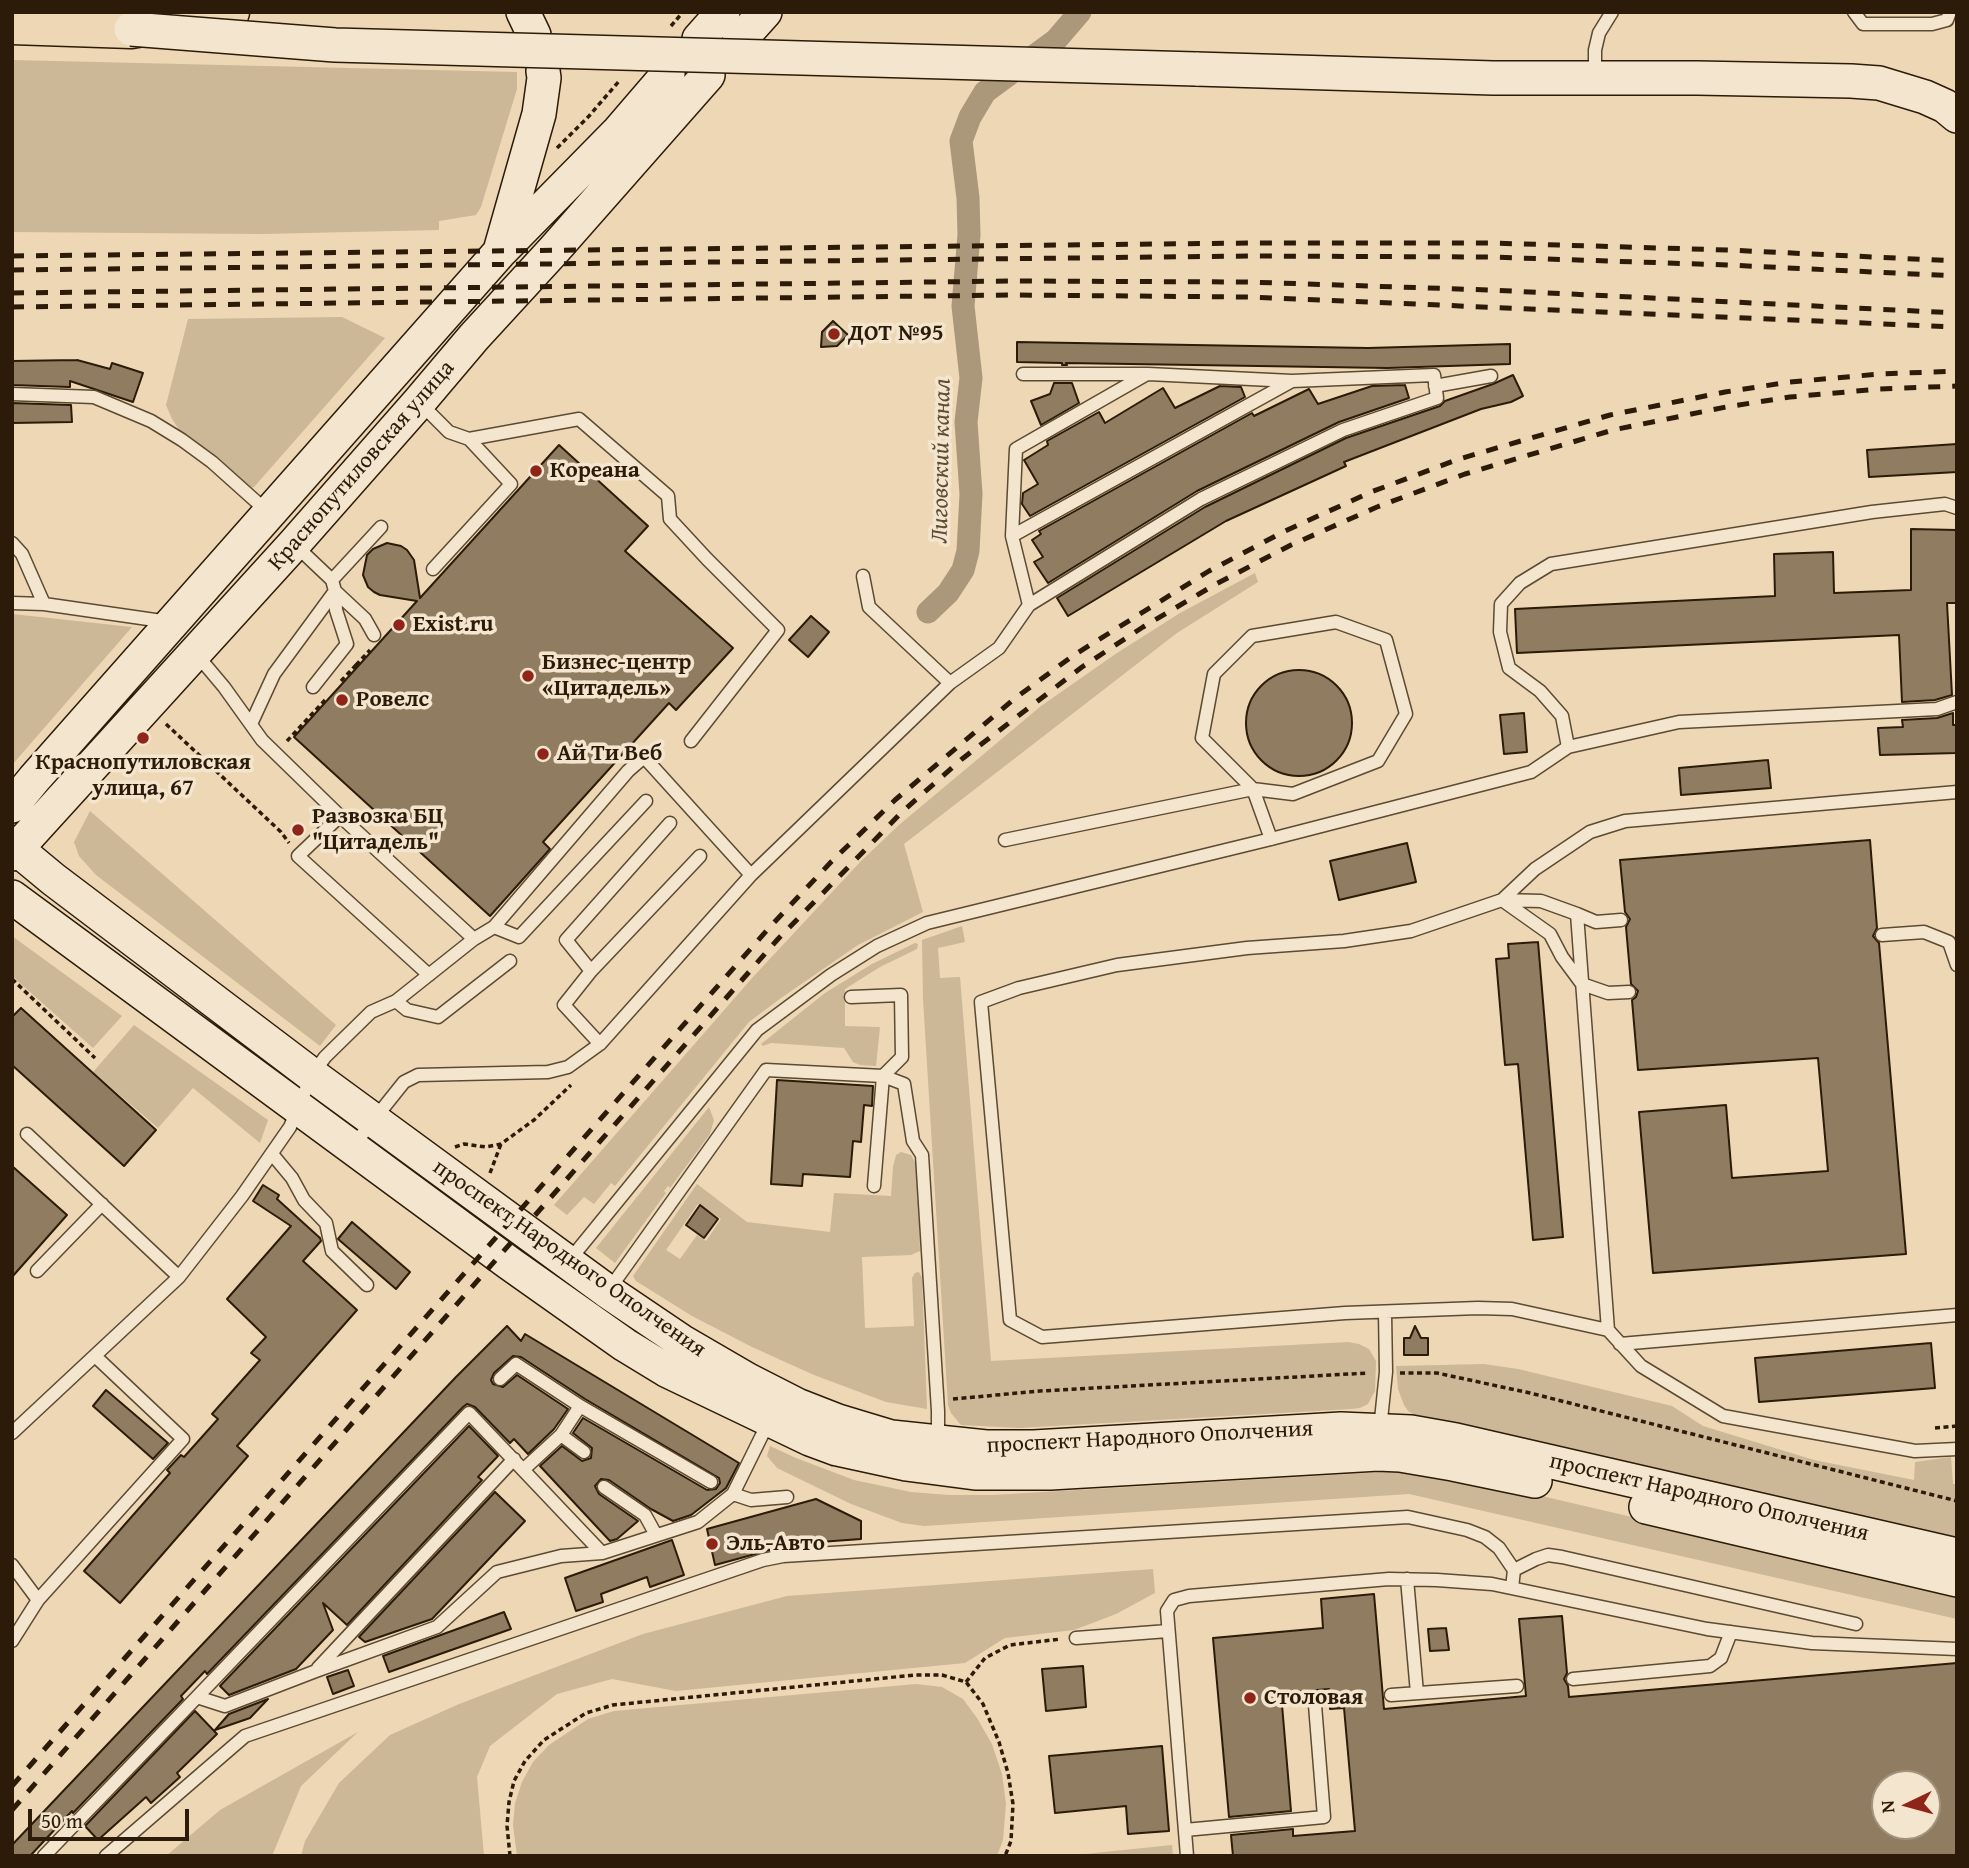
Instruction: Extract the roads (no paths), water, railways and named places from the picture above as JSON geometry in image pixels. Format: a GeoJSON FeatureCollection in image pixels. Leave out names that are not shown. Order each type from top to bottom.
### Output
{"type":"FeatureCollection","features":[{"type":"Feature","properties":{"kind":"highway"},"geometry":{"type":"LineString","coordinates":[[12,25],[131,29],[230,12]]}},
{"type":"Feature","properties":{"kind":"main road"},"geometry":{"type":"LineString","coordinates":[[699,39],[723,12]]}},
{"type":"Feature","properties":{"kind":"main road"},"geometry":{"type":"LineString","coordinates":[[739,41],[765,12]]}},
{"type":"Feature","properties":{"kind":"main road"},"geometry":{"type":"LineString","coordinates":[[131,29],[335,45],[1493,78],[1736,78],[1879,83],[1925,97],[1945,106],[1957,116]]}},
{"type":"Feature","properties":{"kind":"main road"},"geometry":{"type":"LineString","coordinates":[[499,253],[539,114],[543,71]]}},
{"type":"Feature","properties":{"kind":"main road","name":"Краснопутиловская улица"},"geometry":{"type":"LineString","coordinates":[[12,806],[499,253],[619,131],[668,74]]}},
{"type":"Feature","properties":{"kind":"main road","name":"Краснопутиловская улица"},"geometry":{"type":"LineString","coordinates":[[14,849],[294,544],[708,75]]}},
{"type":"Feature","properties":{"kind":"main road","name":"проспект Народного Ополчения"},"geometry":{"type":"LineString","coordinates":[[14,849],[372,1120],[607,1291],[681,1341],[797,1405],[838,1422],[891,1437],[938,1443],[1034,1447],[1380,1429],[1456,1440],[1957,1555]]}},
{"type":"Feature","properties":{"kind":"main road","name":"проспект Народного Ополчения"},"geometry":{"type":"LineString","coordinates":[[12,897],[625,1345],[666,1370],[769,1421],[837,1449],[906,1464],[975,1473],[1049,1473],[1326,1456],[1400,1455],[1524,1479],[1957,1580]]}},
{"type":"Feature","properties":{"kind":"lane"},"geometry":{"type":"LineString","coordinates":[[1595,78],[1595,50],[1599,33],[1612,12]]}},
{"type":"Feature","properties":{"kind":"lane"},"geometry":{"type":"LineString","coordinates":[[1854,12],[1863,24],[1916,18],[1941,23],[1947,20],[1950,12]]}},
{"type":"Feature","properties":{"kind":"lane"},"geometry":{"type":"LineString","coordinates":[[352,1147],[404,1082],[418,1075],[548,1072],[568,1067],[600,1044],[751,875],[950,683],[999,648],[1029,605],[1201,499],[1343,430],[1437,398],[1434,375],[1292,381],[1148,374],[1023,374]]}},
{"type":"Feature","properties":{"kind":"lane"},"geometry":{"type":"LineString","coordinates":[[1029,605],[1012,536],[1016,449],[1148,374]]}},
{"type":"Feature","properties":{"kind":"lane"},"geometry":{"type":"LineString","coordinates":[[1435,386],[1490,376]]}},
{"type":"Feature","properties":{"kind":"lane"},"geometry":{"type":"LineString","coordinates":[[1012,536],[1292,381]]}},
{"type":"Feature","properties":{"kind":"lane"},"geometry":{"type":"LineString","coordinates":[[12,394],[94,397],[151,421],[212,462],[270,513]]}},
{"type":"Feature","properties":{"kind":"lane"},"geometry":{"type":"LineString","coordinates":[[419,402],[449,432],[469,439],[511,484],[433,569]]}},
{"type":"Feature","properties":{"kind":"lane"},"geometry":{"type":"LineString","coordinates":[[469,439],[579,419],[668,496],[670,520],[778,630],[691,741]]}},
{"type":"Feature","properties":{"kind":"lane"},"geometry":{"type":"LineString","coordinates":[[1568,747],[1562,716],[1540,691],[1509,668],[1500,632],[1501,604],[1520,583],[1551,564],[1872,512],[1945,504],[1957,508]]}},
{"type":"Feature","properties":{"kind":"lane"},"geometry":{"type":"LineString","coordinates":[[251,724],[274,674],[334,586],[381,527]]}},
{"type":"Feature","properties":{"kind":"lane"},"geometry":{"type":"LineString","coordinates":[[12,543],[23,554],[44,604]]}},
{"type":"Feature","properties":{"kind":"lane"},"geometry":{"type":"LineString","coordinates":[[294,544],[365,620],[374,635]]}},
{"type":"Feature","properties":{"kind":"lane"},"geometry":{"type":"LineString","coordinates":[[863,576],[869,607],[950,683]]}},
{"type":"Feature","properties":{"kind":"lane"},"geometry":{"type":"LineString","coordinates":[[313,687],[347,644],[336,610],[334,586]]}},
{"type":"Feature","properties":{"kind":"lane"},"geometry":{"type":"LineString","coordinates":[[12,603],[44,604],[173,622]]}},
{"type":"Feature","properties":{"kind":"lane"},"geometry":{"type":"LineString","coordinates":[[1005,840],[1253,789],[1293,794],[1378,761],[1406,714],[1386,640],[1336,622],[1252,636],[1214,674],[1202,738],[1253,789],[1271,839]]}},
{"type":"Feature","properties":{"kind":"lane"},"geometry":{"type":"LineString","coordinates":[[195,653],[225,687],[262,740],[474,939]]}},
{"type":"Feature","properties":{"kind":"lane"},"geometry":{"type":"LineString","coordinates":[[568,1262],[757,1030],[831,975],[877,946],[927,923],[1531,772],[1568,747],[1679,722],[1937,709],[1957,702]]}},
{"type":"Feature","properties":{"kind":"lane"},"geometry":{"type":"LineString","coordinates":[[12,1433],[179,1277],[272,1154],[299,1108],[312,1075],[325,1057],[371,1013],[396,1000],[474,939],[494,927],[628,771],[644,757],[751,875]]}},
{"type":"Feature","properties":{"kind":"lane"},"geometry":{"type":"LineString","coordinates":[[1502,900],[1535,869],[1590,832],[1625,821],[1957,792]]}},
{"type":"Feature","properties":{"kind":"lane"},"geometry":{"type":"LineString","coordinates":[[494,927],[519,937],[646,802]]}},
{"type":"Feature","properties":{"kind":"lane"},"geometry":{"type":"LineString","coordinates":[[340,816],[298,856],[429,975]]}},
{"type":"Feature","properties":{"kind":"lane"},"geometry":{"type":"LineString","coordinates":[[591,971],[566,940],[670,823]]}},
{"type":"Feature","properties":{"kind":"lane"},"geometry":{"type":"LineString","coordinates":[[600,1044],[564,1006],[591,971],[700,856]]}},
{"type":"Feature","properties":{"kind":"lane"},"geometry":{"type":"LineString","coordinates":[[1502,900],[1550,934],[1562,957],[1582,984],[1608,993],[1629,992]]}},
{"type":"Feature","properties":{"kind":"lane"},"geometry":{"type":"LineString","coordinates":[[1608,1330],[1512,1309],[1478,1308],[1345,1313],[1042,1337],[1010,1320],[981,1002],[1018,988],[1117,965],[1247,948],[1343,941],[1411,931],[1502,900],[1541,901],[1596,922],[1621,920]]}},
{"type":"Feature","properties":{"kind":"lane"},"geometry":{"type":"LineString","coordinates":[[1577,914],[1608,1330],[1641,1366],[1723,1416],[1915,1451],[1957,1449]]}},
{"type":"Feature","properties":{"kind":"lane"},"geometry":{"type":"LineString","coordinates":[[1882,935],[1924,932],[1949,942],[1957,965]]}},
{"type":"Feature","properties":{"kind":"lane"},"geometry":{"type":"LineString","coordinates":[[396,1000],[407,1010],[438,1017],[510,961]]}},
{"type":"Feature","properties":{"kind":"lane"},"geometry":{"type":"LineString","coordinates":[[850,997],[901,996],[902,1057],[883,1076],[874,1186]]}},
{"type":"Feature","properties":{"kind":"lane"},"geometry":{"type":"LineString","coordinates":[[607,1291],[765,1070],[883,1076],[904,1084],[913,1141],[922,1155],[938,1443]]}},
{"type":"Feature","properties":{"kind":"lane"},"geometry":{"type":"LineString","coordinates":[[27,1134],[179,1277]]}},
{"type":"Feature","properties":{"kind":"lane"},"geometry":{"type":"LineString","coordinates":[[272,1154],[292,1178],[304,1200],[326,1223],[332,1251],[367,1285]]}},
{"type":"Feature","properties":{"kind":"lane"},"geometry":{"type":"LineString","coordinates":[[37,1271],[102,1204]]}},
{"type":"Feature","properties":{"kind":"lane"},"geometry":{"type":"LineString","coordinates":[[1380,1429],[1386,1373],[1385,1313]]}},
{"type":"Feature","properties":{"kind":"lane"},"geometry":{"type":"LineString","coordinates":[[1620,1344],[1957,1315]]}},
{"type":"Feature","properties":{"kind":"lane"},"geometry":{"type":"LineString","coordinates":[[12,1642],[38,1600],[183,1439],[95,1356]]}},
{"type":"Feature","properties":{"kind":"lane"},"geometry":{"type":"LineString","coordinates":[[500,1379],[516,1364],[580,1406],[710,1482]]}},
{"type":"Feature","properties":{"kind":"lane"},"geometry":{"type":"LineString","coordinates":[[524,1469],[561,1435],[580,1406]]}},
{"type":"Feature","properties":{"kind":"lane"},"geometry":{"type":"LineString","coordinates":[[44,1856],[469,1413],[602,1553]]}},
{"type":"Feature","properties":{"kind":"lane"},"geometry":{"type":"LineString","coordinates":[[197,1697],[225,1706],[437,1628],[497,1572],[561,1556],[602,1553],[698,1522],[733,1494],[769,1421]]}},
{"type":"Feature","properties":{"kind":"lane"},"geometry":{"type":"LineString","coordinates":[[561,1435],[584,1452]]}},
{"type":"Feature","properties":{"kind":"lane"},"geometry":{"type":"LineString","coordinates":[[316,1671],[514,1459]]}},
{"type":"Feature","properties":{"kind":"lane"},"geometry":{"type":"LineString","coordinates":[[604,1487],[645,1515],[656,1535]]}},
{"type":"Feature","properties":{"kind":"lane"},"geometry":{"type":"LineString","coordinates":[[733,1494],[751,1500],[788,1497]]}},
{"type":"Feature","properties":{"kind":"lane"},"geometry":{"type":"LineString","coordinates":[[106,1856],[245,1736],[763,1560],[783,1556],[1408,1517],[1467,1530],[1485,1537],[1499,1548],[1514,1570],[1512,1588]]}},
{"type":"Feature","properties":{"kind":"lane"},"geometry":{"type":"LineString","coordinates":[[1514,1570],[1548,1555],[1562,1557],[1856,1624]]}},
{"type":"Feature","properties":{"kind":"lane"},"geometry":{"type":"LineString","coordinates":[[12,1565],[38,1600]]}},
{"type":"Feature","properties":{"kind":"lane"},"geometry":{"type":"LineString","coordinates":[[1406,1579],[1417,1693]]}},
{"type":"Feature","properties":{"kind":"lane"},"geometry":{"type":"LineString","coordinates":[[1187,1856],[1168,1631],[1167,1611],[1174,1600],[1189,1596],[1406,1579],[1492,1584],[1731,1632],[1812,1643],[1957,1649]]}},
{"type":"Feature","properties":{"kind":"lane"},"geometry":{"type":"LineString","coordinates":[[1076,1638],[1168,1631]]}},
{"type":"Feature","properties":{"kind":"lane"},"geometry":{"type":"LineString","coordinates":[[1573,1679],[1710,1666],[1721,1658],[1731,1632]]}},
{"type":"Feature","properties":{"kind":"lane"},"geometry":{"type":"LineString","coordinates":[[1391,1695],[1517,1686]]}},
{"type":"Feature","properties":{"kind":"lane"},"geometry":{"type":"LineString","coordinates":[[1185,1830],[1324,1817],[1315,1704]]}},
{"type":"Feature","properties":{"kind":"waterway","name":"Лиговский канал"},"geometry":{"type":"LineString","coordinates":[[928,612],[948,593],[963,570],[968,551],[971,494],[966,422],[971,378],[963,306],[969,235],[968,198],[961,141],[970,117],[985,92],[1056,40],[1080,12]]}},
{"type":"Feature","properties":{"kind":"railway"},"geometry":{"type":"LineString","coordinates":[[12,256],[1250,243],[1490,243],[1728,250],[1957,261]]}},
{"type":"Feature","properties":{"kind":"railway"},"geometry":{"type":"LineString","coordinates":[[12,270],[1249,256],[1489,257],[1957,276]]}},
{"type":"Feature","properties":{"kind":"railway"},"geometry":{"type":"LineString","coordinates":[[12,293],[1015,281],[1248,282],[1489,290],[1957,313]]}},
{"type":"Feature","properties":{"kind":"railway"},"geometry":{"type":"LineString","coordinates":[[12,307],[1014,295],[1248,297],[1957,327]]}},
{"type":"Feature","properties":{"kind":"railway"},"geometry":{"type":"LineString","coordinates":[[12,1786],[769,928],[831,862],[895,800],[1014,699],[1074,655],[1209,571],[1285,531],[1371,492],[1459,459],[1610,415],[1725,392],[1790,382],[1957,371]]}},
{"type":"Feature","properties":{"kind":"railway"},"geometry":{"type":"LineString","coordinates":[[12,1810],[778,939],[902,812],[962,759],[1082,667],[1216,584],[1291,545],[1377,507],[1465,474],[1613,430],[1726,407],[1790,397],[1957,386]]}},
{"type":"Feature","properties":{"kind":"place","name":"ДОТ №95"},"geometry":{"type":"Point","coordinates":[834,334]}},
{"type":"Feature","properties":{"kind":"place","name":"Кореана"},"geometry":{"type":"Point","coordinates":[536,471]}},
{"type":"Feature","properties":{"kind":"place","name":"Exist.ru"},"geometry":{"type":"Point","coordinates":[399,625]}},
{"type":"Feature","properties":{"kind":"place","name":"Бизнес-центр «Цитадель»"},"geometry":{"type":"Point","coordinates":[528,676]}},
{"type":"Feature","properties":{"kind":"place","name":"Ровелс"},"geometry":{"type":"Point","coordinates":[342,700]}},
{"type":"Feature","properties":{"kind":"place","name":"Краснопутиловская улица, 67"},"geometry":{"type":"Point","coordinates":[143,738]}},
{"type":"Feature","properties":{"kind":"place","name":"Ай Ти Веб"},"geometry":{"type":"Point","coordinates":[543,754]}},
{"type":"Feature","properties":{"kind":"place","name":"Развозка БЦ \"Цитадель\""},"geometry":{"type":"Point","coordinates":[298,830]}},
{"type":"Feature","properties":{"kind":"place","name":"Эль-Авто"},"geometry":{"type":"Point","coordinates":[712,1544]}},
{"type":"Feature","properties":{"kind":"place","name":"Столовая"},"geometry":{"type":"Point","coordinates":[1250,1698]}}]}
